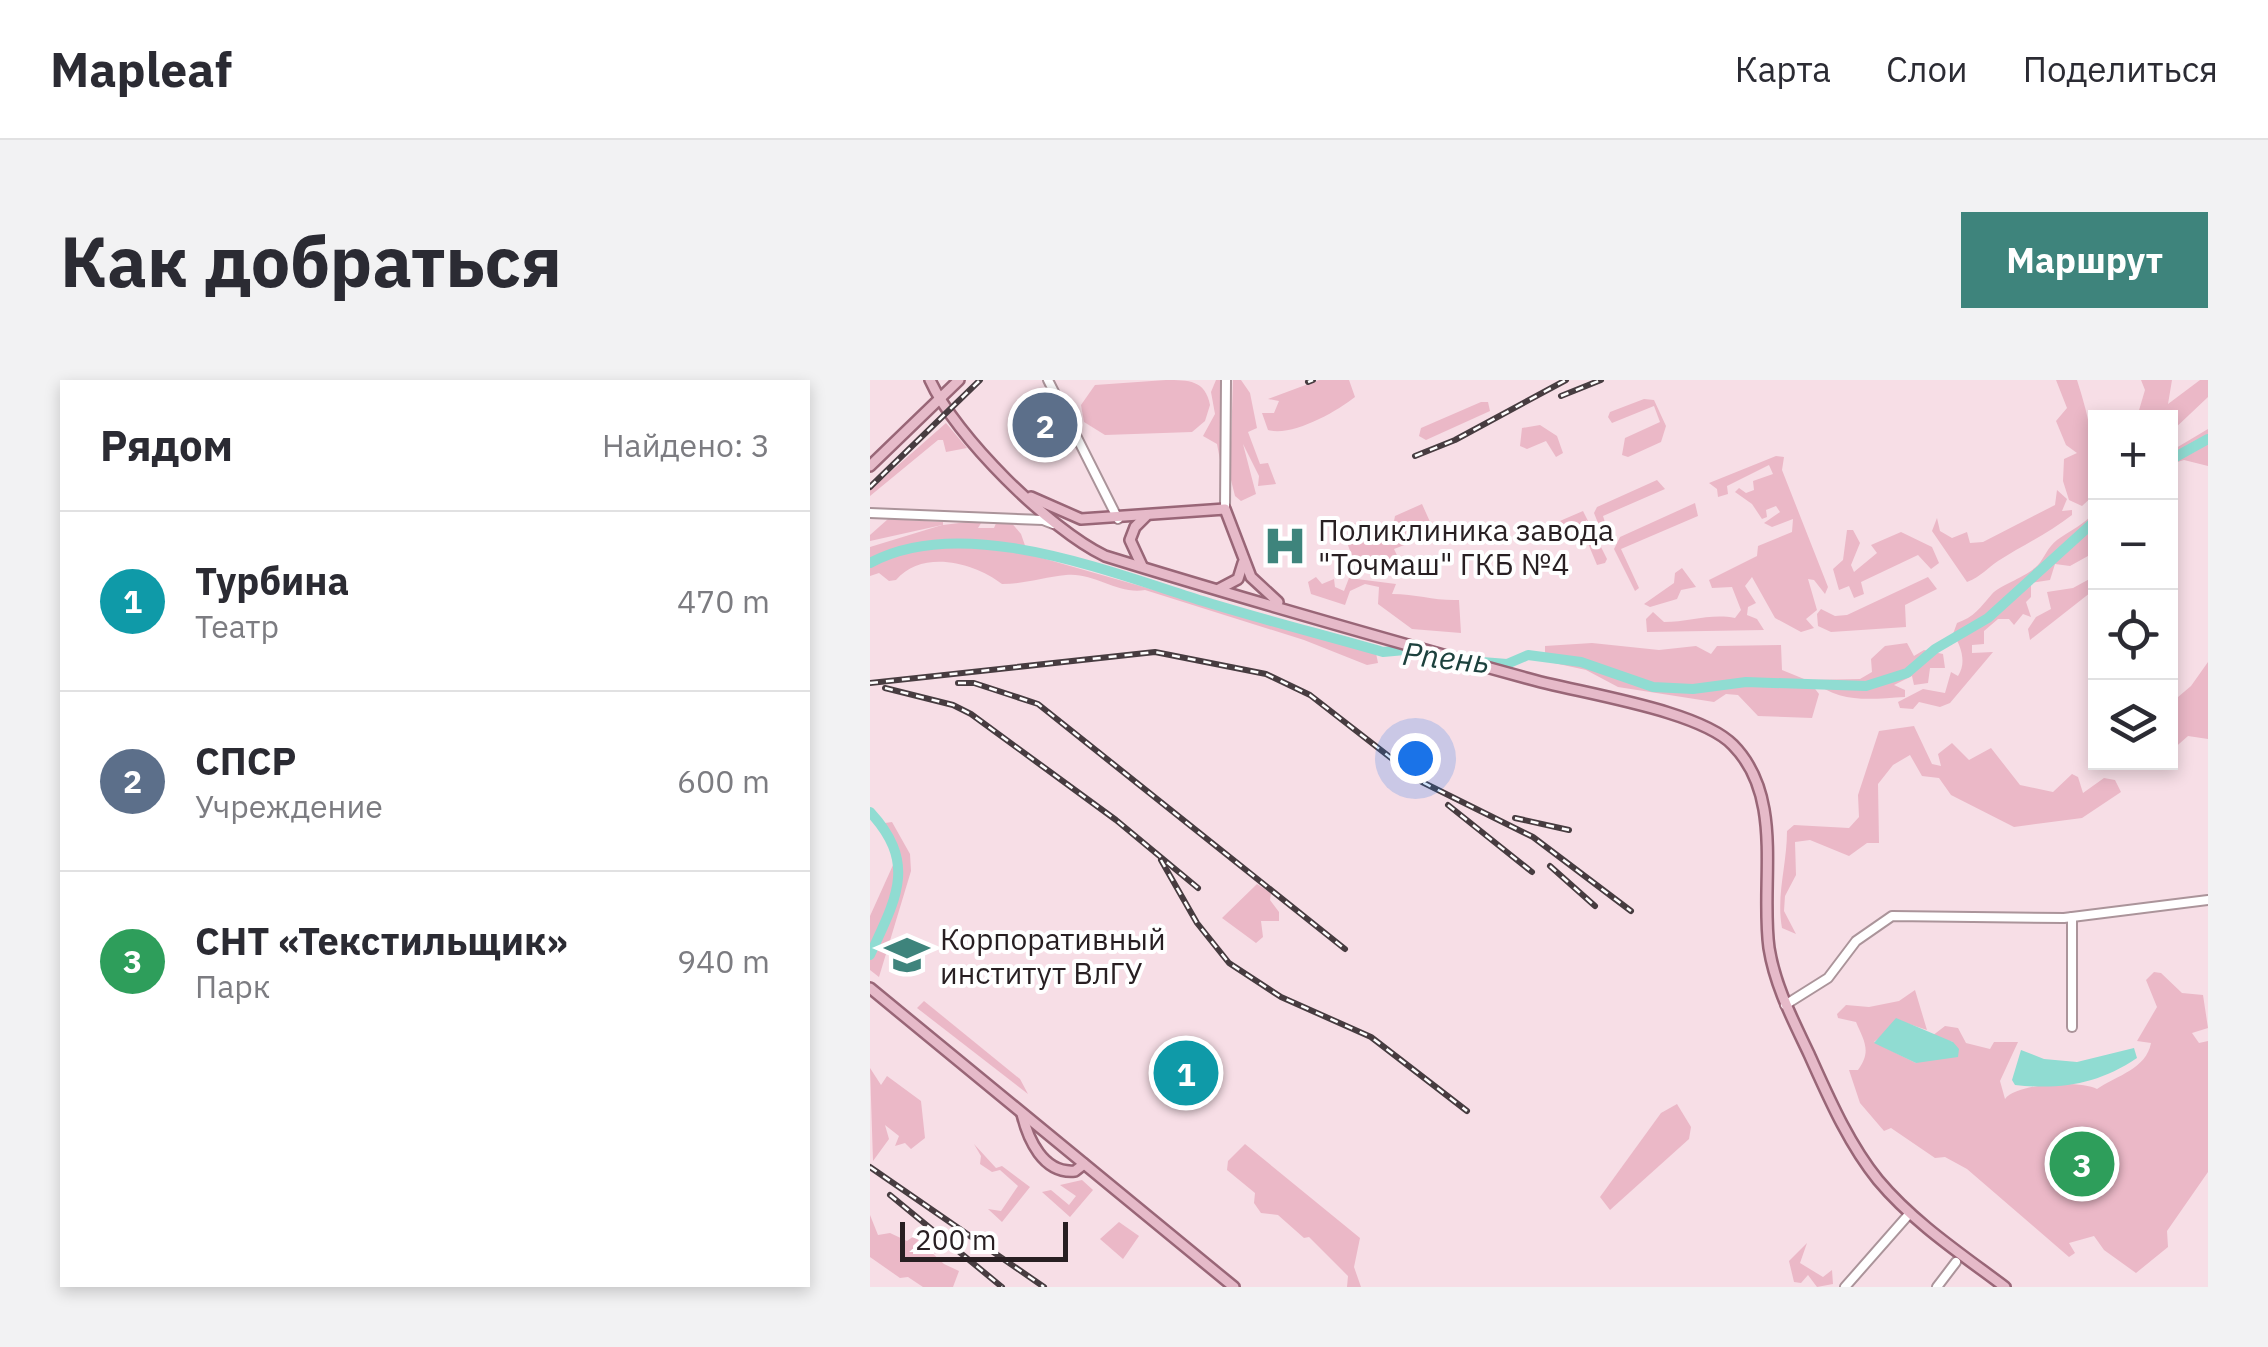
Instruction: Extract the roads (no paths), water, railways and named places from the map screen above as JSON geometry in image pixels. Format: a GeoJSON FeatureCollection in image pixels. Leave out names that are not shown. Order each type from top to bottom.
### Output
{"type":"FeatureCollection","features":[{"type":"Feature","properties":{"kind":"main road"},"geometry":{"type":"LineString","coordinates":[[930,380],[938,397],[1039,511],[1094,550],[1216,590],[1707,726],[1743,756],[1763,806],[1770,951],[1786,1004],[1856,1148],[1877,1179],[1910,1213],[2004,1287]]}},
{"type":"Feature","properties":{"kind":"main road"},"geometry":{"type":"LineString","coordinates":[[870,466],[958,380]]}},
{"type":"Feature","properties":{"kind":"main road"},"geometry":{"type":"LineString","coordinates":[[1024,493],[1072,518],[1118,519],[1225,509],[1242,557],[1264,593],[1286,607]]}},
{"type":"Feature","properties":{"kind":"main road"},"geometry":{"type":"LineString","coordinates":[[1143,568],[1131,547],[1131,533],[1138,522],[1154,514]]}},
{"type":"Feature","properties":{"kind":"main road"},"geometry":{"type":"LineString","coordinates":[[1216,590],[1238,579],[1242,557]]}},
{"type":"Feature","properties":{"kind":"main road"},"geometry":{"type":"LineString","coordinates":[[870,988],[1234,1287]]}},
{"type":"Feature","properties":{"kind":"main road"},"geometry":{"type":"LineString","coordinates":[[1022,1114],[1029,1144],[1057,1168],[1074,1171],[1084,1164]]}},
{"type":"Feature","properties":{"kind":"street"},"geometry":{"type":"LineString","coordinates":[[1048,380],[1118,519]]}},
{"type":"Feature","properties":{"kind":"street"},"geometry":{"type":"LineString","coordinates":[[1225,509],[1226,380]]}},
{"type":"Feature","properties":{"kind":"street"},"geometry":{"type":"LineString","coordinates":[[1031,520],[1039,511]]}},
{"type":"Feature","properties":{"kind":"street"},"geometry":{"type":"LineString","coordinates":[[870,514],[1053,524]]}},
{"type":"Feature","properties":{"kind":"street"},"geometry":{"type":"LineString","coordinates":[[1786,1004],[1828,978],[1856,942],[1892,916],[2072,917],[2208,900]]}},
{"type":"Feature","properties":{"kind":"street"},"geometry":{"type":"LineString","coordinates":[[2072,917],[2072,1027]]}},
{"type":"Feature","properties":{"kind":"street"},"geometry":{"type":"LineString","coordinates":[[1845,1287],[1910,1213]]}},
{"type":"Feature","properties":{"kind":"street"},"geometry":{"type":"LineString","coordinates":[[1937,1287],[1956,1262]]}},
{"type":"Feature","properties":{"kind":"waterway","name":"Рпень"},"geometry":{"type":"LineString","coordinates":[[2178,456],[2208,439]]}},
{"type":"Feature","properties":{"kind":"waterway","name":"Рпень"},"geometry":{"type":"LineString","coordinates":[[1482,662],[1507,664],[1528,655],[1581,662],[1653,687],[1693,689],[1746,682],[1866,686],[1907,673],[1935,649],[1988,618],[2088,527]]}},
{"type":"Feature","properties":{"kind":"waterway","name":"Рпень"},"geometry":{"type":"LineString","coordinates":[[870,563],[907,549],[949,544],[1038,552],[1383,652],[1416,649]]}},
{"type":"Feature","properties":{"kind":"waterway","name":"Рпень"},"geometry":{"type":"LineString","coordinates":[[870,812],[885,830],[898,864],[894,898],[870,955]]}},
{"type":"Feature","properties":{"kind":"railway"},"geometry":{"type":"LineString","coordinates":[[870,487],[980,380]]}},
{"type":"Feature","properties":{"kind":"railway"},"geometry":{"type":"LineString","coordinates":[[1308,382],[1313,380]]}},
{"type":"Feature","properties":{"kind":"railway"},"geometry":{"type":"LineString","coordinates":[[1415,456],[1455,440],[1566,380]]}},
{"type":"Feature","properties":{"kind":"railway"},"geometry":{"type":"LineString","coordinates":[[1561,396],[1601,380]]}},
{"type":"Feature","properties":{"kind":"railway"},"geometry":{"type":"LineString","coordinates":[[870,683],[1155,652],[1266,674],[1310,695],[1422,782],[1533,837],[1631,911]]}},
{"type":"Feature","properties":{"kind":"railway"},"geometry":{"type":"LineString","coordinates":[[958,683],[974,683],[1038,704],[1345,949]]}},
{"type":"Feature","properties":{"kind":"railway"},"geometry":{"type":"LineString","coordinates":[[885,688],[953,705],[971,714],[1116,820],[1198,888]]}},
{"type":"Feature","properties":{"kind":"railway"},"geometry":{"type":"LineString","coordinates":[[1448,805],[1532,872]]}},
{"type":"Feature","properties":{"kind":"railway"},"geometry":{"type":"LineString","coordinates":[[1515,818],[1569,830]]}},
{"type":"Feature","properties":{"kind":"railway"},"geometry":{"type":"LineString","coordinates":[[1161,860],[1197,923],[1229,963],[1281,997],[1371,1037],[1467,1111]]}},
{"type":"Feature","properties":{"kind":"railway"},"geometry":{"type":"LineString","coordinates":[[1550,866],[1595,906]]}},
{"type":"Feature","properties":{"kind":"railway"},"geometry":{"type":"LineString","coordinates":[[870,1167],[1044,1287]]}},
{"type":"Feature","properties":{"kind":"railway"},"geometry":{"type":"LineString","coordinates":[[890,1195],[1002,1287]]}},
{"type":"Feature","properties":{"kind":"place","name":"СПСР"},"geometry":{"type":"Point","coordinates":[1045,425]}},
{"type":"Feature","properties":{"kind":"place","name":"Поликлиника завода \"Точмаш\" ГКБ №4"},"geometry":{"type":"Point","coordinates":[1285,546]}},
{"type":"Feature","properties":{"kind":"place","name":"Корпоративный институт ВлГУ"},"geometry":{"type":"Point","coordinates":[907,955]}},
{"type":"Feature","properties":{"kind":"place","name":"Турбина"},"geometry":{"type":"Point","coordinates":[1186,1073]}},
{"type":"Feature","properties":{"kind":"place","name":"СНТ «Текстильщик»"},"geometry":{"type":"Point","coordinates":[2082,1164]}}]}
